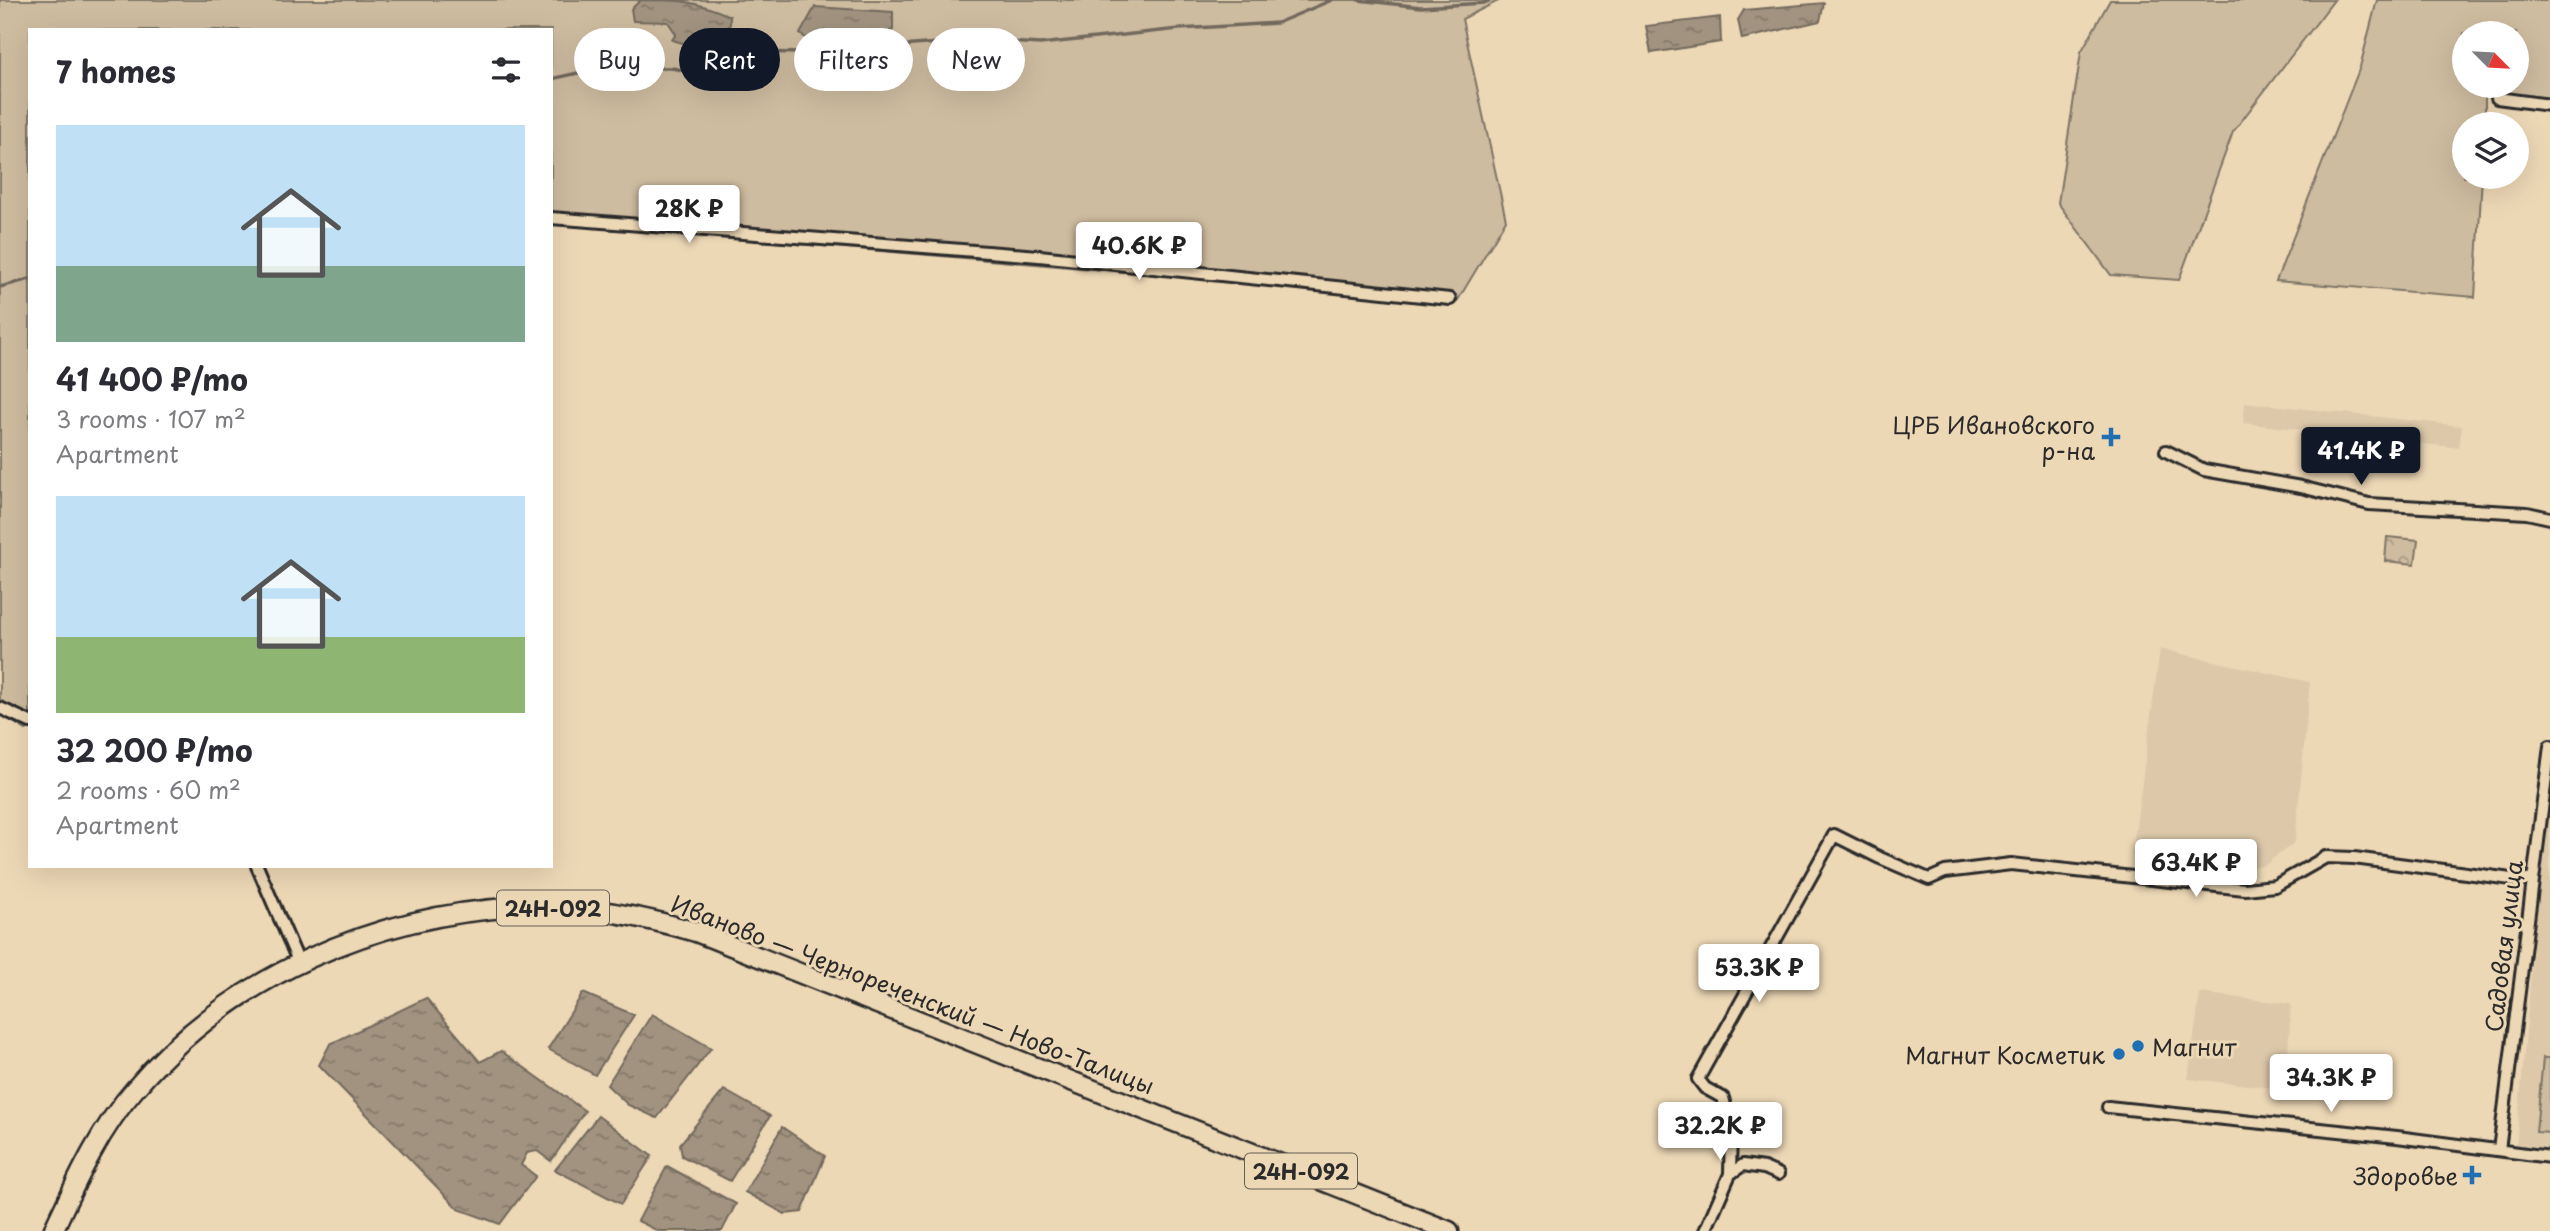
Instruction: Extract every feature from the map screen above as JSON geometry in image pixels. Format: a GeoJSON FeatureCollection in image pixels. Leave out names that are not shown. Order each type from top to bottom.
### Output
{"type":"FeatureCollection","features":[{"type":"Feature","properties":{"kind":"main road","name":"Иваново — Чернореченский — Ново-Талицы"},"geometry":{"type":"LineString","coordinates":[[53,1231],[75,1183],[101,1137],[135,1088],[163,1059],[220,1011],[265,981],[299,963],[386,929],[438,917],[525,907],[567,908],[645,918],[696,932],[1449,1231]]}},
{"type":"Feature","properties":{"kind":"street"},"geometry":{"type":"LineString","coordinates":[[2497,98],[2550,105]]}},
{"type":"Feature","properties":{"kind":"street"},"geometry":{"type":"LineString","coordinates":[[553,218],[1039,256],[1450,299]]}},
{"type":"Feature","properties":{"kind":"street"},"geometry":{"type":"LineString","coordinates":[[2165,451],[2204,470],[2301,487],[2369,505],[2527,513],[2550,518]]}},
{"type":"Feature","properties":{"kind":"street"},"geometry":{"type":"LineString","coordinates":[[0,708],[28,721]]}},
{"type":"Feature","properties":{"kind":"street","name":"Садовая улица"},"geometry":{"type":"LineString","coordinates":[[2499,1150],[2550,747]]}},
{"type":"Feature","properties":{"kind":"street"},"geometry":{"type":"LineString","coordinates":[[1705,1231],[1730,1174],[1731,1128],[1723,1098],[1705,1088],[1698,1079],[1834,835],[1929,879],[1945,872],[2011,864],[2245,889],[2275,886],[2326,857],[2354,858],[2532,880]]}},
{"type":"Feature","properties":{"kind":"street"},"geometry":{"type":"LineString","coordinates":[[258,868],[299,963]]}},
{"type":"Feature","properties":{"kind":"street"},"geometry":{"type":"LineString","coordinates":[[2108,1107],[2550,1157]]}},
{"type":"Feature","properties":{"kind":"street"},"geometry":{"type":"LineString","coordinates":[[1730,1174],[1743,1165],[1765,1168],[1779,1174]]}},
{"type":"Feature","properties":{"kind":"shaded area"},"geometry":{"type":"Polygon","coordinates":[[[2245,402],[2462,426],[2459,448],[2243,423],[2245,402]]]}},
{"type":"Feature","properties":{"kind":"shaded area"},"geometry":{"type":"Polygon","coordinates":[[[2160,649],[2310,682],[2295,842],[2264,866],[2190,869],[2132,855],[2160,649]]]}},
{"type":"Feature","properties":{"kind":"shaded area"},"geometry":{"type":"Polygon","coordinates":[[[2546,800],[2550,800],[2550,1149],[2516,1145],[2546,800]]]}},
{"type":"Feature","properties":{"kind":"shaded area"},"geometry":{"type":"Polygon","coordinates":[[[2200,993],[2291,1004],[2286,1089],[2188,1079],[2200,993]]]}},
{"type":"Feature","properties":{"kind":"green space"},"geometry":{"type":"Polygon","coordinates":[[[0,0],[1500,0],[1462,19],[1506,220],[1458,300],[553,223],[553,28],[28,28],[26,730],[0,714],[0,0]]]}},
{"type":"Feature","properties":{"kind":"green space"},"geometry":{"type":"Polygon","coordinates":[[[2110,0],[2334,0],[2233,132],[2179,280],[2111,275],[2058,203],[2081,52],[2110,0]]]}},
{"type":"Feature","properties":{"kind":"green space"},"geometry":{"type":"Polygon","coordinates":[[[2377,0],[2550,0],[2550,98],[2529,96],[2529,21],[2452,21],[2452,98],[2485,98],[2485,112],[2452,112],[2452,189],[2481,189],[2475,297],[2276,281],[2360,67],[2377,0]]]}},
{"type":"Feature","properties":{"kind":"green space"},"geometry":{"type":"Polygon","coordinates":[[[2387,537],[2418,540],[2415,564],[2385,561],[2387,537]]]}},
{"type":"Feature","properties":{"kind":"green space"},"geometry":{"type":"Polygon","coordinates":[[[2543,1058],[2550,1058],[2550,1133],[2536,1132],[2543,1058]]]}},
{"type":"Feature","properties":{"kind":"water"},"geometry":{"type":"Polygon","coordinates":[[[641,0],[677,1],[696,4],[730,16],[730,24],[728,28],[679,28],[679,42],[672,40],[676,34],[668,22],[633,21],[631,9],[641,0]]]}},
{"type":"Feature","properties":{"kind":"water"},"geometry":{"type":"Polygon","coordinates":[[[1824,3],[1820,21],[1742,39],[1738,20],[1744,10],[1824,3]]]}},
{"type":"Feature","properties":{"kind":"water"},"geometry":{"type":"Polygon","coordinates":[[[815,7],[893,12],[893,28],[803,28],[815,7]]]}},
{"type":"Feature","properties":{"kind":"water"},"geometry":{"type":"Polygon","coordinates":[[[1720,17],[1721,42],[1651,53],[1646,26],[1720,17]]]}},
{"type":"Feature","properties":{"kind":"water"},"geometry":{"type":"Polygon","coordinates":[[[583,993],[634,1015],[595,1075],[548,1049],[583,993]]]}},
{"type":"Feature","properties":{"kind":"water"},"geometry":{"type":"Polygon","coordinates":[[[426,998],[480,1062],[501,1051],[585,1111],[551,1161],[537,1151],[527,1153],[521,1165],[536,1176],[500,1224],[458,1209],[319,1065],[330,1044],[426,998]]]}},
{"type":"Feature","properties":{"kind":"water"},"geometry":{"type":"Polygon","coordinates":[[[652,1014],[711,1048],[657,1118],[628,1105],[607,1085],[652,1014]]]}},
{"type":"Feature","properties":{"kind":"water"},"geometry":{"type":"Polygon","coordinates":[[[724,1090],[770,1116],[730,1181],[682,1156],[680,1144],[724,1090]]]}},
{"type":"Feature","properties":{"kind":"water"},"geometry":{"type":"Polygon","coordinates":[[[598,1116],[652,1156],[621,1204],[555,1170],[598,1116]]]}},
{"type":"Feature","properties":{"kind":"water"},"geometry":{"type":"Polygon","coordinates":[[[782,1127],[825,1156],[802,1212],[785,1214],[745,1192],[782,1127]]]}},
{"type":"Feature","properties":{"kind":"water"},"geometry":{"type":"Polygon","coordinates":[[[667,1166],[736,1204],[722,1231],[658,1231],[638,1221],[667,1166]]]}},
{"type":"Feature","properties":{"kind":"waterway"},"geometry":{"type":"LineString","coordinates":[[553,79],[596,69],[671,68],[704,73],[741,52],[807,53],[979,40],[1040,44],[1179,29],[1277,23],[1332,0]]}},
{"type":"Feature","properties":{"kind":"waterway"},"geometry":{"type":"LineString","coordinates":[[1358,0],[1421,7],[1484,3],[1491,0]]}},
{"type":"Feature","properties":{"kind":"waterway"},"geometry":{"type":"LineString","coordinates":[[0,287],[28,280]]}},
{"type":"Feature","properties":{"kind":"place","name":"ЦРБ Ивановского р-на"},"geometry":{"type":"Point","coordinates":[2111,437]}},
{"type":"Feature","properties":{"kind":"place","name":"Магнит"},"geometry":{"type":"Point","coordinates":[2138,1046]}},
{"type":"Feature","properties":{"kind":"place","name":"Магнит Косметик"},"geometry":{"type":"Point","coordinates":[2119,1054]}},
{"type":"Feature","properties":{"kind":"place","name":"Здоровье"},"geometry":{"type":"Point","coordinates":[2472,1175]}}]}
